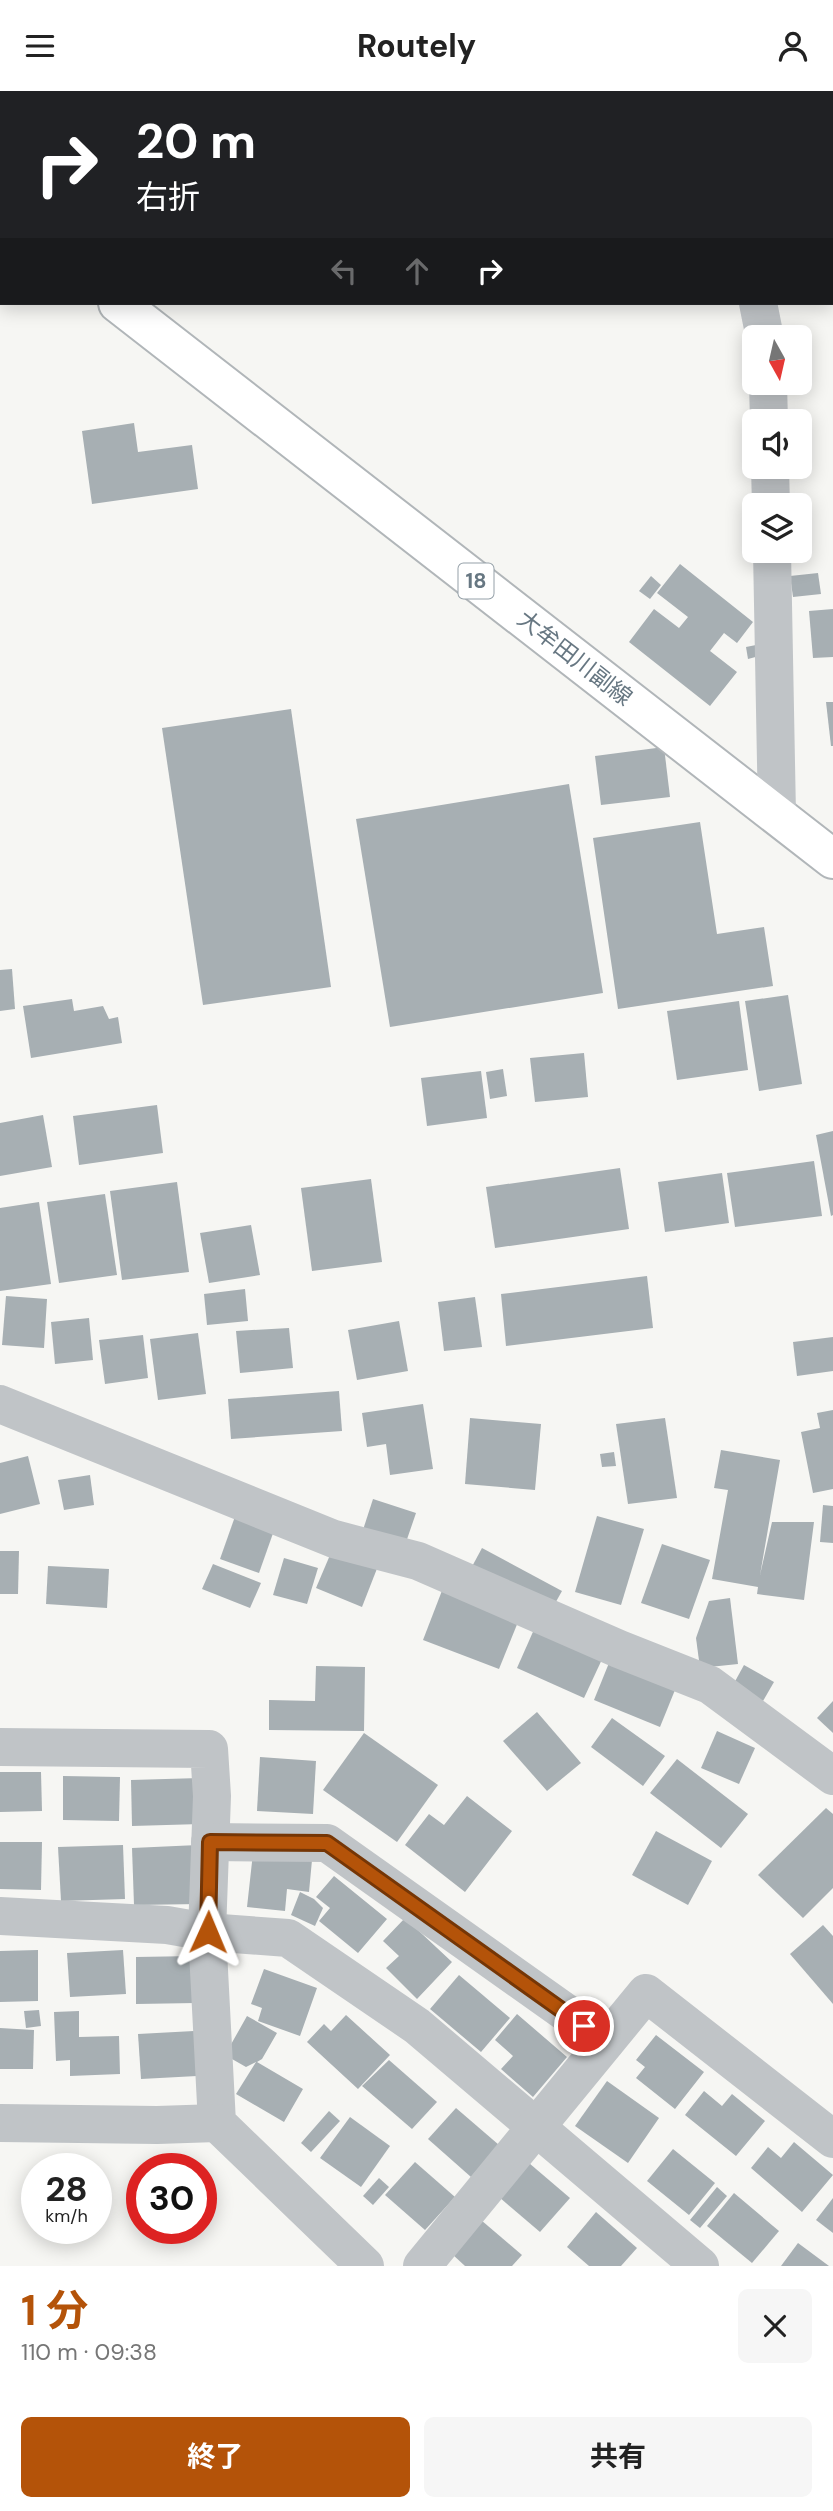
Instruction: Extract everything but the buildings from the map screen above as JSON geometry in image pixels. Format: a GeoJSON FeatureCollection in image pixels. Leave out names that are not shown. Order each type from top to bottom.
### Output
{"type":"FeatureCollection","features":[{"type":"Feature","properties":{"kind":"main road","name":"大牟田川副線"},"geometry":{"type":"LineString","coordinates":[[121,305],[833,859]]}},
{"type":"Feature","properties":{"kind":"street"},"geometry":{"type":"LineString","coordinates":[[758,305],[762,325]]}},
{"type":"Feature","properties":{"kind":"street"},"geometry":{"type":"LineString","coordinates":[[772,563],[778,815]]}},
{"type":"Feature","properties":{"kind":"street"},"geometry":{"type":"LineString","coordinates":[[0,1404],[334,1539],[418,1561],[619,1649],[710,1685],[833,1776]]}},
{"type":"Feature","properties":{"kind":"street"},"geometry":{"type":"LineString","coordinates":[[0,1747],[209,1749],[212,1796],[208,1932],[217,2123],[365,2266]]}},
{"type":"Feature","properties":{"kind":"street"},"geometry":{"type":"LineString","coordinates":[[210,1842],[327,1843],[606,2041]]}},
{"type":"Feature","properties":{"kind":"street"},"geometry":{"type":"LineString","coordinates":[[0,1916],[167,1925],[208,1932],[288,1938],[417,2026],[701,2266]]}},
{"type":"Feature","properties":{"kind":"street"},"geometry":{"type":"LineString","coordinates":[[422,2266],[646,1993],[833,2139]]}},
{"type":"Feature","properties":{"kind":"street"},"geometry":{"type":"LineString","coordinates":[[0,2123],[217,2123]]}},
{"type":"Feature","properties":{"kind":"route"},"geometry":{"type":"LineString","coordinates":[[208,1932],[210,1842],[327,1843],[584,2026]]}}]}
